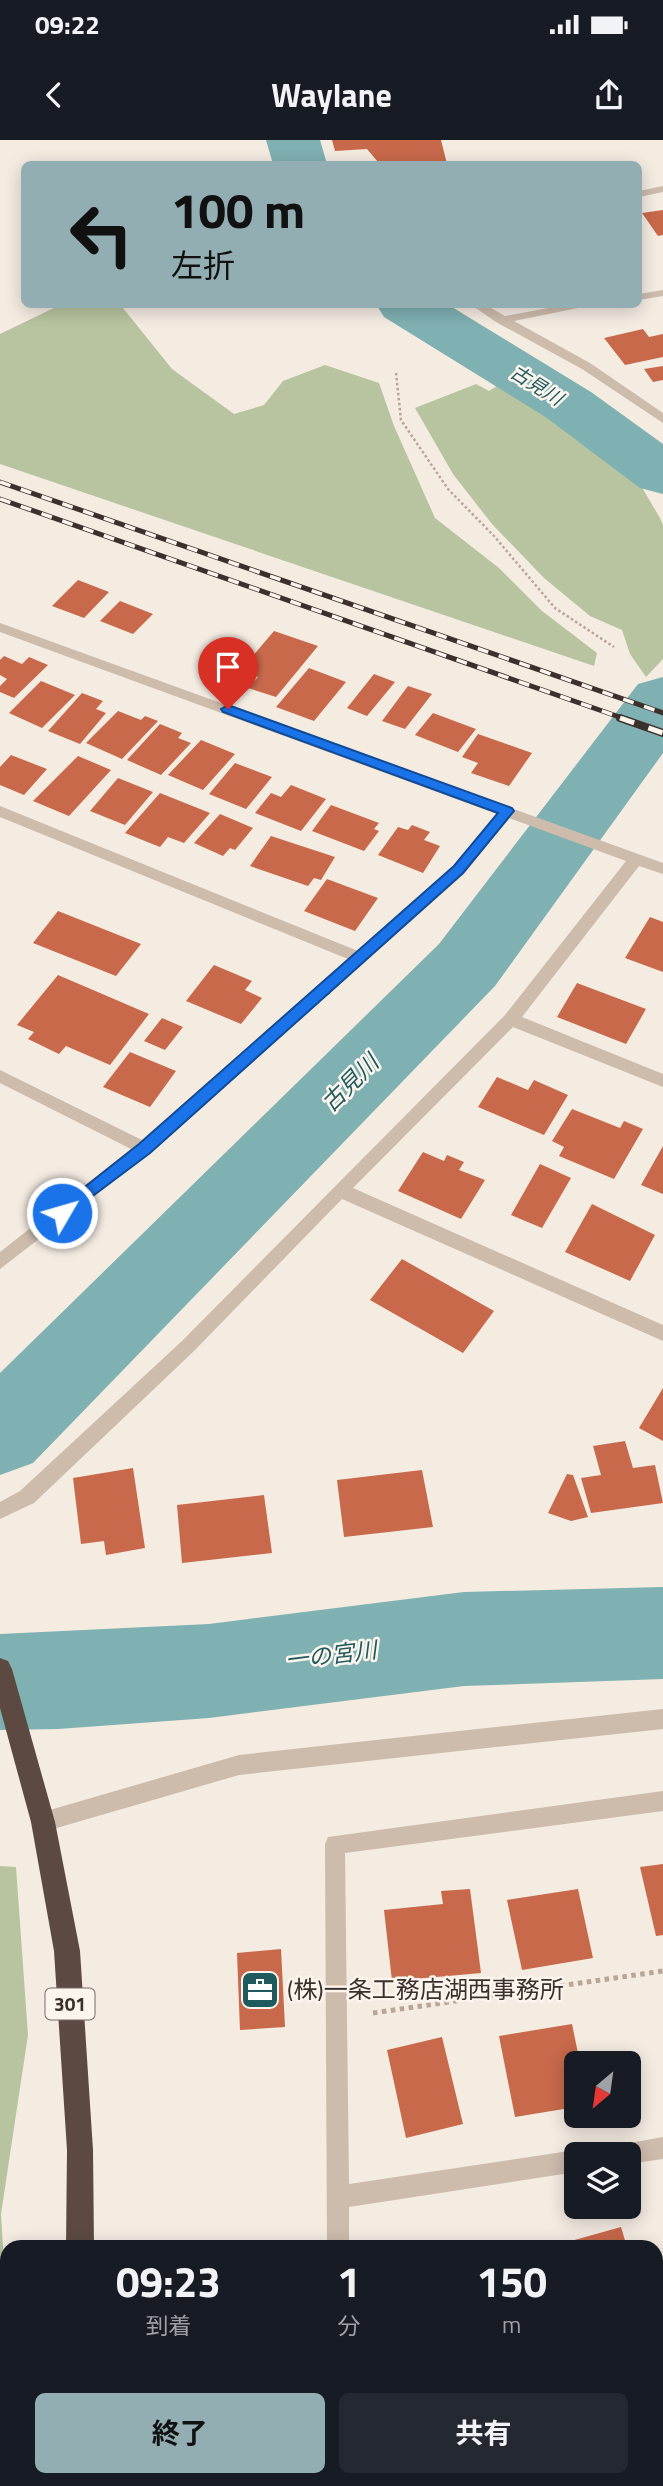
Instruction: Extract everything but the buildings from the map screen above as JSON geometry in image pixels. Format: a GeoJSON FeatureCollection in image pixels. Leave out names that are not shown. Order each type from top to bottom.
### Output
{"type":"FeatureCollection","features":[{"type":"Feature","properties":{"kind":"highway","name":"301"},"geometry":{"type":"LineString","coordinates":[[0,1669],[43,1822],[67,1951],[80,2150],[80,2240]]}},
{"type":"Feature","properties":{"kind":"street"},"geometry":{"type":"LineString","coordinates":[[642,193],[663,189]]}},
{"type":"Feature","properties":{"kind":"street"},"geometry":{"type":"LineString","coordinates":[[642,296],[663,293]]}},
{"type":"Feature","properties":{"kind":"street"},"geometry":{"type":"LineString","coordinates":[[481,308],[586,366],[663,419]]}},
{"type":"Feature","properties":{"kind":"street"},"geometry":{"type":"LineString","coordinates":[[500,320],[570,308]]}},
{"type":"Feature","properties":{"kind":"street"},"geometry":{"type":"LineString","coordinates":[[0,627],[663,869]]}},
{"type":"Feature","properties":{"kind":"street"},"geometry":{"type":"LineString","coordinates":[[0,811],[358,957]]}},
{"type":"Feature","properties":{"kind":"street"},"geometry":{"type":"LineString","coordinates":[[0,1262],[144,1148],[459,870],[507,811]]}},
{"type":"Feature","properties":{"kind":"street"},"geometry":{"type":"LineString","coordinates":[[0,1511],[27,1497],[188,1346],[340,1189],[511,1019],[636,859]]}},
{"type":"Feature","properties":{"kind":"street"},"geometry":{"type":"LineString","coordinates":[[511,1019],[663,1081]]}},
{"type":"Feature","properties":{"kind":"street"},"geometry":{"type":"LineString","coordinates":[[0,1076],[144,1148]]}},
{"type":"Feature","properties":{"kind":"street"},"geometry":{"type":"LineString","coordinates":[[340,1189],[663,1333]]}},
{"type":"Feature","properties":{"kind":"street"},"geometry":{"type":"LineString","coordinates":[[43,1822],[118,1798],[239,1765],[663,1719]]}},
{"type":"Feature","properties":{"kind":"street"},"geometry":{"type":"LineString","coordinates":[[338,2240],[335,1844],[663,1801]]}},
{"type":"Feature","properties":{"kind":"street"},"geometry":{"type":"LineString","coordinates":[[641,2151],[663,2148]]}},
{"type":"Feature","properties":{"kind":"street"},"geometry":{"type":"LineString","coordinates":[[338,2197],[564,2163]]}},
{"type":"Feature","properties":{"kind":"path"},"geometry":{"type":"LineString","coordinates":[[396,373],[401,419],[448,489],[494,536],[555,608],[614,647]]}},
{"type":"Feature","properties":{"kind":"path"},"geometry":{"type":"LineString","coordinates":[[336,2018],[663,1971]]}},
{"type":"Feature","properties":{"kind":"green space"},"geometry":{"type":"Polygon","coordinates":[[[54,308],[123,308],[172,369],[234,414],[264,405],[283,381],[325,365],[379,383],[394,426],[435,518],[499,568],[542,611],[597,653],[594,666],[0,464],[0,334],[54,308]]]}},
{"type":"Feature","properties":{"kind":"green space"},"geometry":{"type":"Polygon","coordinates":[[[476,384],[489,391],[497,386],[628,464],[660,518],[663,525],[663,659],[646,677],[630,654],[622,630],[590,616],[544,578],[492,524],[453,474],[415,408],[476,384]]]}},
{"type":"Feature","properties":{"kind":"green space"},"geometry":{"type":"Polygon","coordinates":[[[0,1866],[16,1867],[28,2035],[1,2214],[3,2240],[0,2240],[0,1866]]]}},
{"type":"Feature","properties":{"kind":"waterway","name":"古見川"},"geometry":{"type":"LineString","coordinates":[[293,140],[299,161]]}},
{"type":"Feature","properties":{"kind":"waterway","name":"古見川"},"geometry":{"type":"LineString","coordinates":[[411,308],[569,405],[663,474]]}},
{"type":"Feature","properties":{"kind":"waterway","name":"古見川"},"geometry":{"type":"LineString","coordinates":[[0,1434],[467,965],[663,701]]}},
{"type":"Feature","properties":{"kind":"waterway","name":"一の宮川"},"geometry":{"type":"LineString","coordinates":[[0,1682],[209,1671],[464,1639],[663,1633]]}},
{"type":"Feature","properties":{"kind":"railway"},"geometry":{"type":"LineString","coordinates":[[0,482],[663,713]]}},
{"type":"Feature","properties":{"kind":"railway"},"geometry":{"type":"LineString","coordinates":[[0,499],[625,719]]}},
{"type":"Feature","properties":{"kind":"railway"},"geometry":{"type":"LineString","coordinates":[[620,718],[663,733]]}},
{"type":"Feature","properties":{"kind":"place","name":"(株)一条工務店湖西事務所"},"geometry":{"type":"Point","coordinates":[260,1990]}},
{"type":"Feature","properties":{"kind":"route"},"geometry":{"type":"LineString","coordinates":[[62,1213],[144,1148],[459,870],[507,811],[228,709]]}}]}
